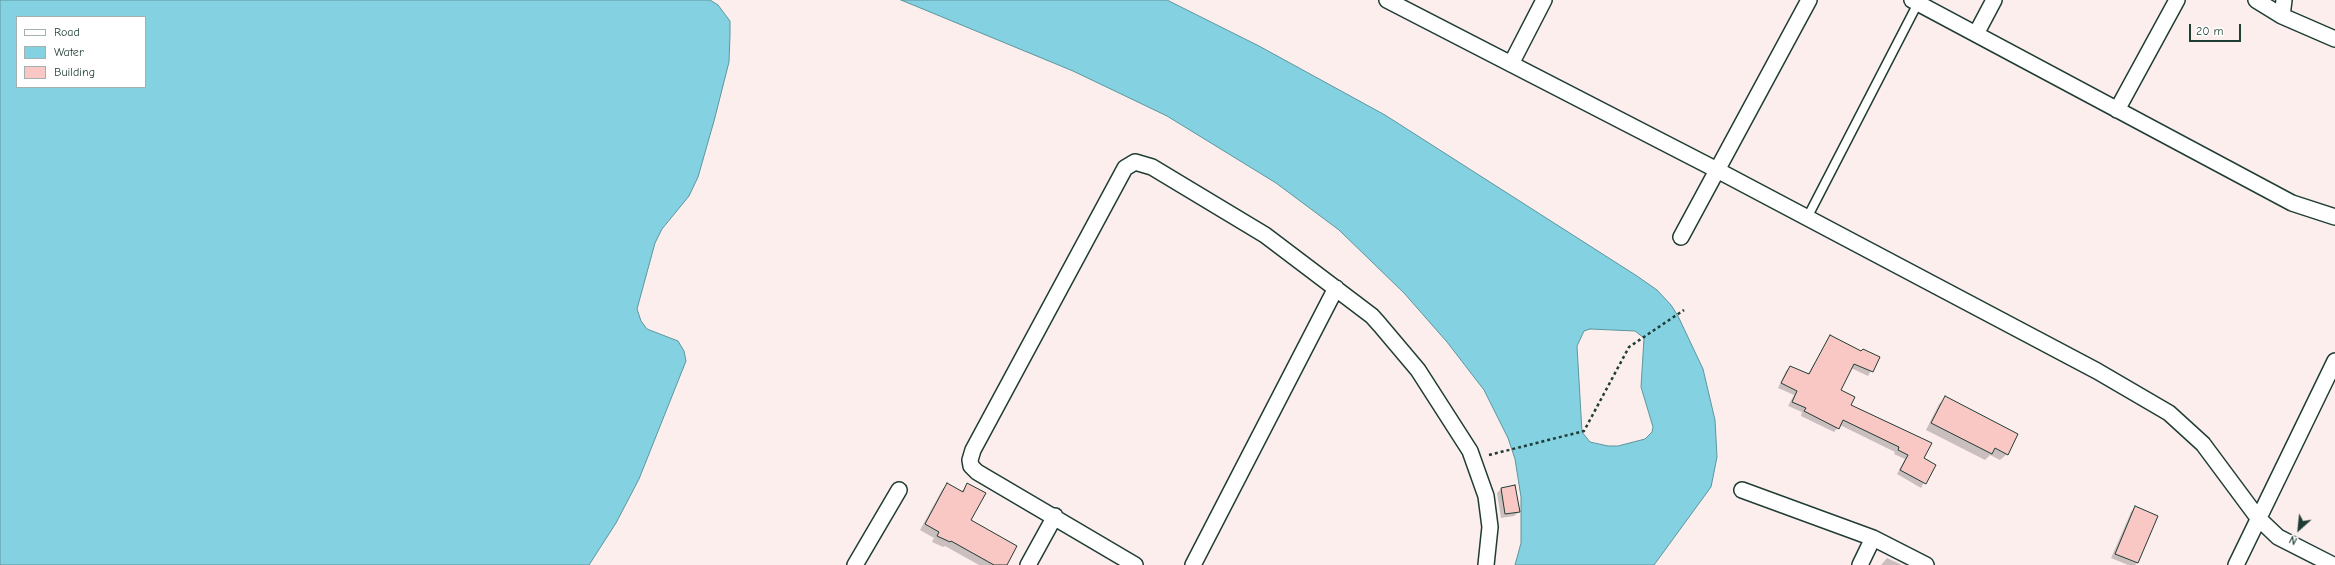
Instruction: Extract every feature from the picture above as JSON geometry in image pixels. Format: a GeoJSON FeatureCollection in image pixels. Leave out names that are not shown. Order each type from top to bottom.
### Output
{"type":"FeatureCollection","features":[{"type":"Feature","properties":{"kind":"street"},"geometry":{"type":"LineString","coordinates":[[1387,0],[1717,170],[2097,371],[2169,413],[2203,444],[2258,518],[2278,537],[2332,565]]}},
{"type":"Feature","properties":{"kind":"street"},"geometry":{"type":"LineString","coordinates":[[1511,64],[1544,0]]}},
{"type":"Feature","properties":{"kind":"street"},"geometry":{"type":"LineString","coordinates":[[1681,237],[1809,0]]}},
{"type":"Feature","properties":{"kind":"street"},"geometry":{"type":"LineString","coordinates":[[1976,34],[1994,0]]}},
{"type":"Feature","properties":{"kind":"street"},"geometry":{"type":"LineString","coordinates":[[2117,110],[2177,0]]}},
{"type":"Feature","properties":{"kind":"street"},"geometry":{"type":"LineString","coordinates":[[2256,0],[2282,16],[2335,39]]}},
{"type":"Feature","properties":{"kind":"street"},"geometry":{"type":"LineString","coordinates":[[2282,16],[2284,0]]}},
{"type":"Feature","properties":{"kind":"street"},"geometry":{"type":"LineString","coordinates":[[1915,2],[2292,203],[2335,217]]}},
{"type":"Feature","properties":{"kind":"street"},"geometry":{"type":"LineString","coordinates":[[1135,565],[1055,516],[977,472],[971,466],[970,460],[973,450],[1126,168],[1135,162],[1152,167],[1206,198],[1265,235],[1372,316],[1418,370],[1467,444],[1486,496],[1490,527],[1486,565]]}},
{"type":"Feature","properties":{"kind":"street"},"geometry":{"type":"LineString","coordinates":[[1193,565],[1336,288]]}},
{"type":"Feature","properties":{"kind":"street"},"geometry":{"type":"LineString","coordinates":[[2236,565],[2258,518],[2330,382],[2335,361]]}},
{"type":"Feature","properties":{"kind":"street"},"geometry":{"type":"LineString","coordinates":[[855,565],[899,490]]}},
{"type":"Feature","properties":{"kind":"street"},"geometry":{"type":"LineString","coordinates":[[1742,490],[1873,538],[1926,565]]}},
{"type":"Feature","properties":{"kind":"street"},"geometry":{"type":"LineString","coordinates":[[1028,565],[1055,516]]}},
{"type":"Feature","properties":{"kind":"street"},"geometry":{"type":"LineString","coordinates":[[1860,565],[1873,538]]}},
{"type":"Feature","properties":{"kind":"lane"},"geometry":{"type":"LineString","coordinates":[[1807,218],[1915,2]]}},
{"type":"Feature","properties":{"kind":"path"},"geometry":{"type":"LineString","coordinates":[[1505,451],[1584,431],[1629,347],[1684,310]]}},
{"type":"Feature","properties":{"kind":"water"},"geometry":{"type":"Polygon","coordinates":[[[0,0],[710,0],[718,5],[730,21],[730,35],[729,62],[714,121],[698,177],[689,196],[662,229],[655,243],[637,309],[641,321],[647,329],[678,341],[684,351],[686,361],[639,479],[616,523],[589,565],[0,565],[0,0]]]}},
{"type":"Feature","properties":{"kind":"water"},"geometry":{"type":"Polygon","coordinates":[[[901,0],[1167,0],[1259,46],[1385,115],[1657,290],[1671,305],[1678,316],[1703,369],[1715,420],[1717,457],[1711,487],[1654,565],[1515,565],[1521,543],[1521,497],[1515,459],[1508,438],[1484,390],[1447,342],[1404,293],[1339,230],[1276,183],[1167,116],[1073,71],[901,0]],[[1590,329],[1584,331],[1577,346],[1582,432],[1590,442],[1608,446],[1618,446],[1645,439],[1652,432],[1653,427],[1641,387],[1644,338],[1635,331],[1590,329]]]}},
{"type":"Feature","properties":{"kind":"building"},"geometry":{"type":"Polygon","coordinates":[[[1830,335],[1861,351],[1863,349],[1880,357],[1873,372],[1854,364],[1841,390],[1855,397],[1851,405],[1932,443],[1924,458],[1936,465],[1926,484],[1900,470],[1908,455],[1898,450],[1899,447],[1843,420],[1839,429],[1804,411],[1806,408],[1792,402],[1797,391],[1781,383],[1790,366],[1809,374],[1830,335]]]}},
{"type":"Feature","properties":{"kind":"building"},"geometry":{"type":"Polygon","coordinates":[[[1945,396],[2018,434],[2008,455],[1995,448],[1992,454],[1931,423],[1945,396]]]}},
{"type":"Feature","properties":{"kind":"building"},"geometry":{"type":"Polygon","coordinates":[[[947,483],[963,492],[967,483],[986,493],[971,520],[1017,546],[1007,565],[994,565],[951,541],[950,542],[937,536],[939,532],[925,524],[947,483]]]}},
{"type":"Feature","properties":{"kind":"building"},"geometry":{"type":"Polygon","coordinates":[[[1515,485],[1520,512],[1505,514],[1501,488],[1515,485]]]}},
{"type":"Feature","properties":{"kind":"building"},"geometry":{"type":"Polygon","coordinates":[[[2135,506],[2158,516],[2138,563],[2115,554],[2135,506]]]}}]}
